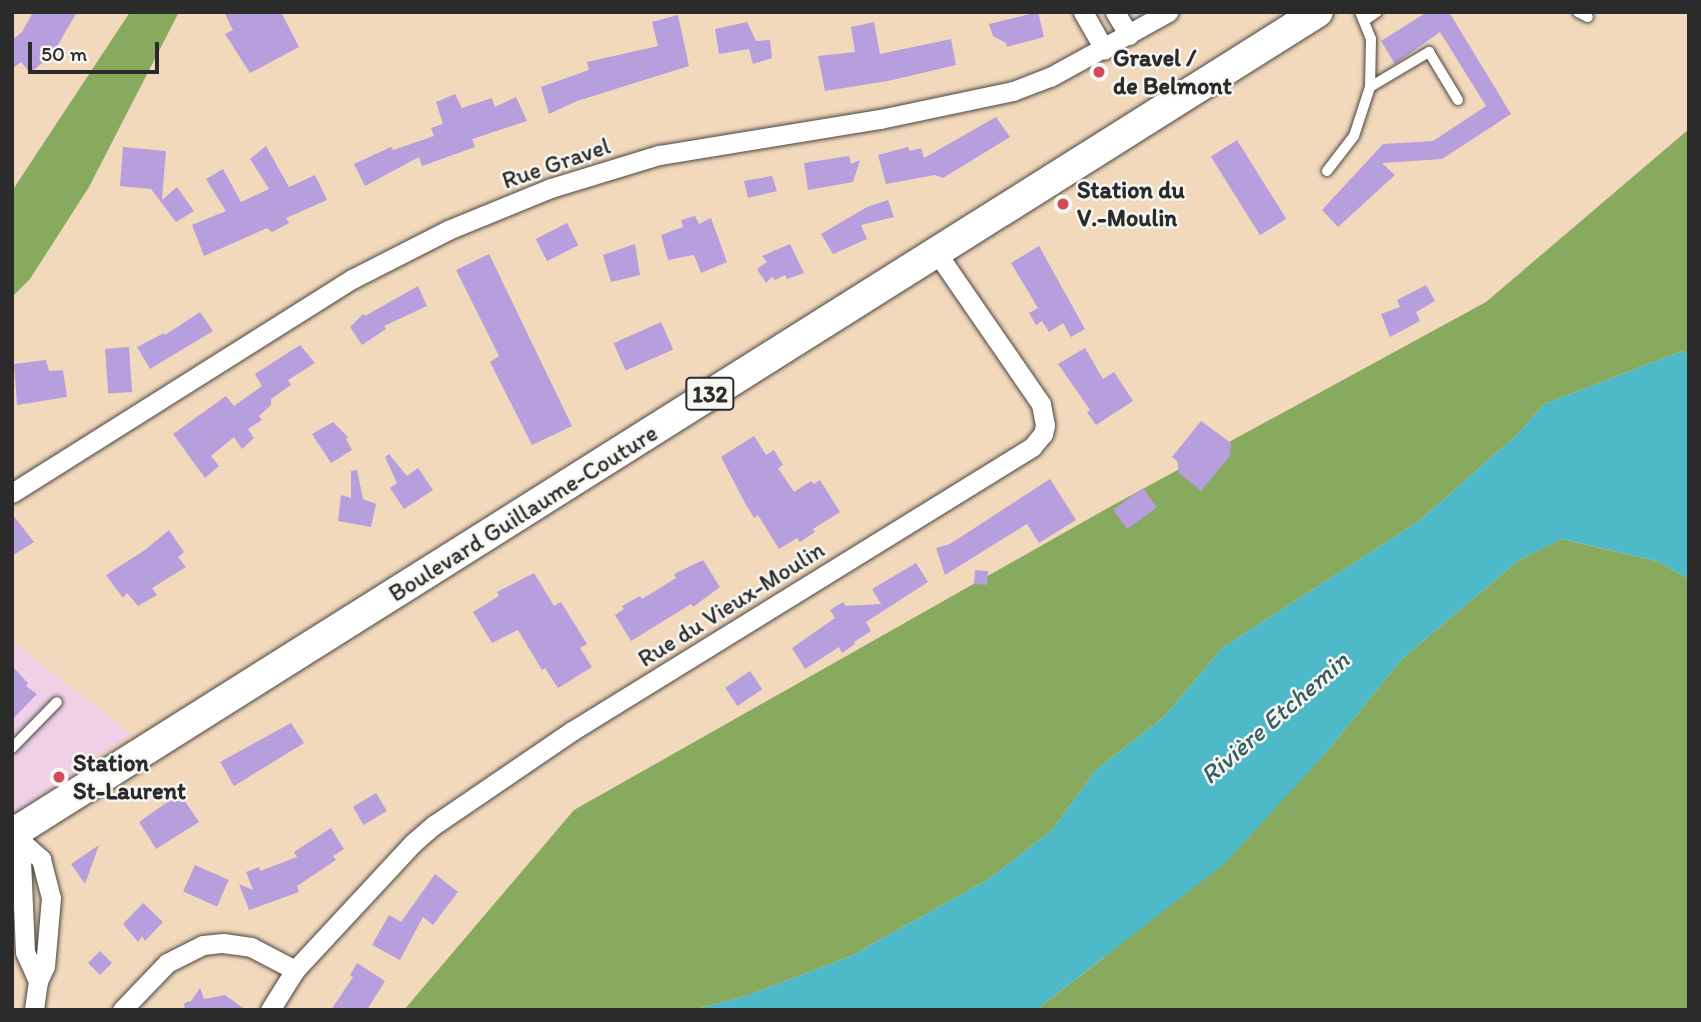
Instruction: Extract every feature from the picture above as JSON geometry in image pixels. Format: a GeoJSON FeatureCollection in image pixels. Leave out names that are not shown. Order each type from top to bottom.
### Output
{"type":"FeatureCollection","features":[{"type":"Feature","properties":{"kind":"main road","name":"Boulevard Guillaume-Couture"},"geometry":{"type":"LineString","coordinates":[[13,834],[1318,12]]}},
{"type":"Feature","properties":{"kind":"street"},"geometry":{"type":"LineString","coordinates":[[1083,12],[1104,49]]}},
{"type":"Feature","properties":{"kind":"street"},"geometry":{"type":"LineString","coordinates":[[1115,12],[1129,35]]}},
{"type":"Feature","properties":{"kind":"street","name":"Rue Gravel"},"geometry":{"type":"LineString","coordinates":[[12,494],[352,279],[448,230],[551,188],[659,155],[975,101],[1049,77],[1168,12]]}},
{"type":"Feature","properties":{"kind":"street","name":"Rue du Vieux-Moulin"},"geometry":{"type":"LineString","coordinates":[[270,1010],[295,970],[413,842],[445,817],[572,731],[1032,447],[1044,430],[1045,417],[1041,404],[936,252]]}},
{"type":"Feature","properties":{"kind":"street"},"geometry":{"type":"LineString","coordinates":[[13,834],[21,860],[25,952],[38,981]]}},
{"type":"Feature","properties":{"kind":"street"},"geometry":{"type":"LineString","coordinates":[[13,834],[41,859],[51,898],[45,966],[38,981],[34,1010]]}},
{"type":"Feature","properties":{"kind":"street"},"geometry":{"type":"LineString","coordinates":[[122,1010],[167,963],[203,944],[223,943],[250,947],[295,970]]}},
{"type":"Feature","properties":{"kind":"lane"},"geometry":{"type":"LineString","coordinates":[[1327,171],[1354,136],[1370,88],[1371,39],[1363,16],[1377,12]]}},
{"type":"Feature","properties":{"kind":"lane"},"geometry":{"type":"LineString","coordinates":[[1370,88],[1429,52],[1458,100]]}},
{"type":"Feature","properties":{"kind":"lane"},"geometry":{"type":"LineString","coordinates":[[12,748],[57,702]]}},
{"type":"Feature","properties":{"kind":"shaded area"},"geometry":{"type":"Polygon","coordinates":[[[12,641],[131,734],[12,817],[12,641]]]}},
{"type":"Feature","properties":{"kind":"green space"},"geometry":{"type":"Polygon","coordinates":[[[130,12],[179,12],[89,187],[30,279],[12,297],[12,191],[130,12]]]}},
{"type":"Feature","properties":{"kind":"green space"},"geometry":{"type":"Polygon","coordinates":[[[1689,129],[1689,354],[1682,351],[1544,404],[1518,434],[1419,521],[1222,648],[1165,716],[1096,770],[1051,831],[989,879],[851,956],[746,996],[693,1010],[404,1010],[574,810],[1106,509],[1486,302],[1689,129]]]}},
{"type":"Feature","properties":{"kind":"green space"},"geometry":{"type":"Polygon","coordinates":[[[1561,539],[1657,561],[1689,579],[1689,1010],[1036,1010],[1102,959],[1324,755],[1403,658],[1519,560],[1561,539]]]}},
{"type":"Feature","properties":{"kind":"water","name":"Rivière Etchemin"},"geometry":{"type":"Polygon","coordinates":[[[1682,351],[1689,354],[1689,579],[1657,561],[1562,539],[1519,560],[1403,658],[1324,755],[1224,864],[1036,1010],[693,1010],[746,996],[851,956],[989,879],[1051,831],[1096,770],[1165,716],[1222,648],[1419,521],[1518,434],[1544,404],[1682,351]]]}},
{"type":"Feature","properties":{"kind":"building"},"geometry":{"type":"Polygon","coordinates":[[[33,12],[77,12],[52,55],[30,73],[21,62],[12,69],[12,40],[22,32],[33,12]]]}},
{"type":"Feature","properties":{"kind":"building"},"geometry":{"type":"Polygon","coordinates":[[[224,12],[281,12],[299,47],[250,73],[225,34],[233,30],[224,12]]]}},
{"type":"Feature","properties":{"kind":"building"},"geometry":{"type":"Polygon","coordinates":[[[1038,12],[1044,37],[1007,47],[1006,43],[993,36],[989,24],[1038,12]]]}},
{"type":"Feature","properties":{"kind":"building"},"geometry":{"type":"Polygon","coordinates":[[[1427,12],[1449,12],[1511,114],[1442,159],[1382,163],[1395,175],[1338,227],[1322,210],[1383,144],[1433,141],[1486,106],[1440,32],[1395,64],[1381,41],[1427,12]]]}},
{"type":"Feature","properties":{"kind":"building"},"geometry":{"type":"Polygon","coordinates":[[[678,15],[689,66],[577,101],[549,114],[541,87],[589,70],[587,62],[658,46],[652,22],[678,15]]]}},
{"type":"Feature","properties":{"kind":"building"},"geometry":{"type":"Polygon","coordinates":[[[747,22],[756,41],[770,40],[772,58],[753,64],[749,49],[719,54],[715,29],[747,22]]]}},
{"type":"Feature","properties":{"kind":"building"},"geometry":{"type":"Polygon","coordinates":[[[874,22],[880,54],[951,39],[956,65],[888,81],[825,91],[818,56],[855,52],[851,27],[874,22]]]}},
{"type":"Feature","properties":{"kind":"building"},"geometry":{"type":"Polygon","coordinates":[[[455,94],[462,108],[492,98],[495,107],[516,97],[527,121],[472,139],[475,147],[422,166],[419,157],[365,186],[354,164],[391,147],[393,150],[434,136],[431,128],[443,124],[436,102],[455,94]]]}},
{"type":"Feature","properties":{"kind":"building"},"geometry":{"type":"Polygon","coordinates":[[[996,117],[1010,137],[943,178],[935,175],[886,184],[878,155],[908,147],[910,151],[921,148],[924,158],[996,117]]]}},
{"type":"Feature","properties":{"kind":"building"},"geometry":{"type":"Polygon","coordinates":[[[1237,140],[1286,219],[1260,235],[1211,156],[1237,140]]]}},
{"type":"Feature","properties":{"kind":"building"},"geometry":{"type":"Polygon","coordinates":[[[266,146],[289,187],[315,175],[327,200],[286,218],[289,223],[272,232],[267,228],[204,256],[192,225],[226,211],[206,179],[223,169],[241,202],[269,189],[250,159],[266,146]]]}},
{"type":"Feature","properties":{"kind":"building"},"geometry":{"type":"Polygon","coordinates":[[[123,147],[166,151],[162,200],[177,187],[194,211],[176,222],[151,189],[120,186],[123,147]]]}},
{"type":"Feature","properties":{"kind":"building"},"geometry":{"type":"Polygon","coordinates":[[[849,156],[851,164],[860,160],[853,182],[808,190],[804,163],[849,156]]]}},
{"type":"Feature","properties":{"kind":"building"},"geometry":{"type":"Polygon","coordinates":[[[772,176],[777,191],[748,198],[744,181],[772,176]]]}},
{"type":"Feature","properties":{"kind":"building"},"geometry":{"type":"Polygon","coordinates":[[[888,200],[894,217],[861,225],[867,239],[833,254],[821,234],[867,207],[888,200]]]}},
{"type":"Feature","properties":{"kind":"building"},"geometry":{"type":"Polygon","coordinates":[[[695,216],[699,224],[711,218],[727,262],[701,273],[694,255],[668,260],[661,235],[683,227],[681,220],[695,216]]]}},
{"type":"Feature","properties":{"kind":"building"},"geometry":{"type":"Polygon","coordinates":[[[567,223],[578,245],[547,261],[536,239],[567,223]]]}},
{"type":"Feature","properties":{"kind":"building"},"geometry":{"type":"Polygon","coordinates":[[[635,244],[640,275],[611,282],[603,255],[635,244]]]}},
{"type":"Feature","properties":{"kind":"building"},"geometry":{"type":"Polygon","coordinates":[[[790,244],[804,273],[787,279],[785,275],[775,280],[772,277],[766,283],[757,269],[767,262],[762,256],[790,244]]]}},
{"type":"Feature","properties":{"kind":"building"},"geometry":{"type":"Polygon","coordinates":[[[1039,246],[1085,329],[1071,337],[1063,323],[1049,332],[1042,321],[1036,325],[1029,313],[1038,308],[1011,263],[1039,246]]]}},
{"type":"Feature","properties":{"kind":"building"},"geometry":{"type":"Polygon","coordinates":[[[489,254],[572,426],[532,445],[490,362],[499,356],[456,270],[489,254]]]}},
{"type":"Feature","properties":{"kind":"building"},"geometry":{"type":"Polygon","coordinates":[[[1426,285],[1435,301],[1416,312],[1420,321],[1390,337],[1381,314],[1400,307],[1397,300],[1426,285]]]}},
{"type":"Feature","properties":{"kind":"building"},"geometry":{"type":"Polygon","coordinates":[[[418,286],[427,306],[384,326],[386,329],[362,345],[350,327],[363,314],[365,316],[418,286]]]}},
{"type":"Feature","properties":{"kind":"building"},"geometry":{"type":"Polygon","coordinates":[[[200,312],[213,331],[150,369],[137,347],[164,333],[165,335],[200,312]]]}},
{"type":"Feature","properties":{"kind":"building"},"geometry":{"type":"Polygon","coordinates":[[[661,322],[673,349],[626,371],[613,343],[661,322]]]}},
{"type":"Feature","properties":{"kind":"building"},"geometry":{"type":"Polygon","coordinates":[[[300,345],[315,363],[288,380],[291,385],[271,399],[271,405],[259,416],[262,420],[248,429],[254,438],[242,449],[234,437],[211,456],[219,466],[205,478],[173,434],[226,396],[234,406],[262,386],[255,374],[300,345]]]}},
{"type":"Feature","properties":{"kind":"building"},"geometry":{"type":"Polygon","coordinates":[[[129,347],[132,392],[108,394],[105,349],[129,347]]]}},
{"type":"Feature","properties":{"kind":"building"},"geometry":{"type":"Polygon","coordinates":[[[1085,348],[1103,379],[1114,372],[1133,401],[1096,425],[1087,412],[1090,410],[1058,364],[1085,348]]]}},
{"type":"Feature","properties":{"kind":"building"},"geometry":{"type":"Polygon","coordinates":[[[46,360],[49,371],[63,370],[67,397],[17,405],[14,364],[46,360]]]}},
{"type":"Feature","properties":{"kind":"building"},"geometry":{"type":"Polygon","coordinates":[[[1201,421],[1231,443],[1230,456],[1201,491],[1179,473],[1177,461],[1172,457],[1201,421]]]}},
{"type":"Feature","properties":{"kind":"building"},"geometry":{"type":"Polygon","coordinates":[[[333,422],[348,437],[346,439],[352,450],[331,463],[312,434],[333,422]]]}},
{"type":"Feature","properties":{"kind":"building"},"geometry":{"type":"Polygon","coordinates":[[[754,436],[766,455],[774,450],[783,465],[778,468],[794,492],[811,481],[814,484],[820,480],[840,512],[813,529],[815,532],[800,542],[797,538],[779,549],[758,515],[754,518],[721,457],[754,436]]]}},
{"type":"Feature","properties":{"kind":"building"},"geometry":{"type":"Polygon","coordinates":[[[389,454],[407,476],[418,468],[433,490],[404,509],[390,488],[397,483],[385,457],[389,454]]]}},
{"type":"Feature","properties":{"kind":"building"},"geometry":{"type":"Polygon","coordinates":[[[357,470],[363,499],[376,504],[371,527],[338,521],[341,495],[351,498],[351,471],[357,470]]]}},
{"type":"Feature","properties":{"kind":"building"},"geometry":{"type":"Polygon","coordinates":[[[1050,479],[1076,520],[1039,543],[1027,524],[945,575],[936,548],[950,544],[1050,479]]]}},
{"type":"Feature","properties":{"kind":"building"},"geometry":{"type":"Polygon","coordinates":[[[1143,488],[1157,507],[1127,529],[1113,510],[1143,488]]]}},
{"type":"Feature","properties":{"kind":"building"},"geometry":{"type":"Polygon","coordinates":[[[12,514],[34,542],[12,556],[12,514]]]}},
{"type":"Feature","properties":{"kind":"building"},"geometry":{"type":"Polygon","coordinates":[[[169,530],[184,552],[178,557],[186,567],[152,588],[157,595],[138,606],[127,593],[123,598],[106,575],[145,550],[169,530]]]}},
{"type":"Feature","properties":{"kind":"building"},"geometry":{"type":"Polygon","coordinates":[[[703,560],[720,587],[693,607],[691,604],[631,641],[615,615],[624,609],[622,606],[640,596],[642,599],[676,578],[674,574],[703,560]]]}},
{"type":"Feature","properties":{"kind":"building"},"geometry":{"type":"Polygon","coordinates":[[[916,563],[928,582],[866,622],[871,631],[854,642],[855,644],[842,653],[839,647],[805,669],[792,648],[835,618],[830,610],[843,602],[846,606],[881,604],[872,589],[916,563]]]}},
{"type":"Feature","properties":{"kind":"building"},"geometry":{"type":"Polygon","coordinates":[[[975,570],[988,571],[987,585],[974,584],[975,570]]]}},
{"type":"Feature","properties":{"kind":"building"},"geometry":{"type":"Polygon","coordinates":[[[534,573],[554,606],[561,602],[587,644],[580,648],[592,667],[558,688],[545,668],[542,670],[518,630],[492,643],[473,612],[499,596],[497,592],[534,573]]]}},
{"type":"Feature","properties":{"kind":"building"},"geometry":{"type":"Polygon","coordinates":[[[12,666],[28,683],[26,686],[37,694],[12,720],[12,666]]]}},
{"type":"Feature","properties":{"kind":"building"},"geometry":{"type":"Polygon","coordinates":[[[750,671],[762,689],[737,706],[725,688],[750,671]]]}},
{"type":"Feature","properties":{"kind":"building"},"geometry":{"type":"Polygon","coordinates":[[[291,723],[304,743],[234,786],[220,762],[291,723]]]}},
{"type":"Feature","properties":{"kind":"building"},"geometry":{"type":"Polygon","coordinates":[[[183,791],[184,800],[199,822],[156,849],[139,822],[183,791]]]}},
{"type":"Feature","properties":{"kind":"building"},"geometry":{"type":"Polygon","coordinates":[[[376,793],[387,811],[364,825],[353,807],[376,793]]]}},
{"type":"Feature","properties":{"kind":"building"},"geometry":{"type":"Polygon","coordinates":[[[331,828],[344,849],[333,856],[336,860],[297,886],[299,892],[249,910],[239,884],[253,890],[246,872],[259,867],[260,871],[297,857],[294,852],[331,828]]]}},
{"type":"Feature","properties":{"kind":"building"},"geometry":{"type":"Polygon","coordinates":[[[99,845],[85,884],[71,864],[99,845]]]}},
{"type":"Feature","properties":{"kind":"building"},"geometry":{"type":"Polygon","coordinates":[[[195,865],[229,880],[217,907],[183,891],[195,865]]]}},
{"type":"Feature","properties":{"kind":"building"},"geometry":{"type":"Polygon","coordinates":[[[435,874],[458,892],[433,925],[423,917],[400,960],[372,945],[389,915],[401,922],[435,874]]]}},
{"type":"Feature","properties":{"kind":"building"},"geometry":{"type":"Polygon","coordinates":[[[143,903],[163,922],[145,941],[142,936],[138,942],[123,924],[143,903]]]}},
{"type":"Feature","properties":{"kind":"building"},"geometry":{"type":"Polygon","coordinates":[[[100,951],[112,963],[100,975],[88,963],[100,951]]]}},
{"type":"Feature","properties":{"kind":"building"},"geometry":{"type":"Polygon","coordinates":[[[357,963],[385,981],[367,1010],[331,1010],[353,977],[350,975],[357,963]]]}},
{"type":"Feature","properties":{"kind":"building"},"geometry":{"type":"Polygon","coordinates":[[[200,988],[204,999],[225,995],[246,1010],[185,1010],[184,1003],[191,1001],[200,988]]]}},
{"type":"Feature","properties":{"kind":"place","name":"Gravel / de Belmont"},"geometry":{"type":"Point","coordinates":[1099,72]}},
{"type":"Feature","properties":{"kind":"place","name":"Station du V.-Moulin"},"geometry":{"type":"Point","coordinates":[1063,204]}},
{"type":"Feature","properties":{"kind":"place","name":"Station St-Laurent"},"geometry":{"type":"Point","coordinates":[59,777]}}]}
